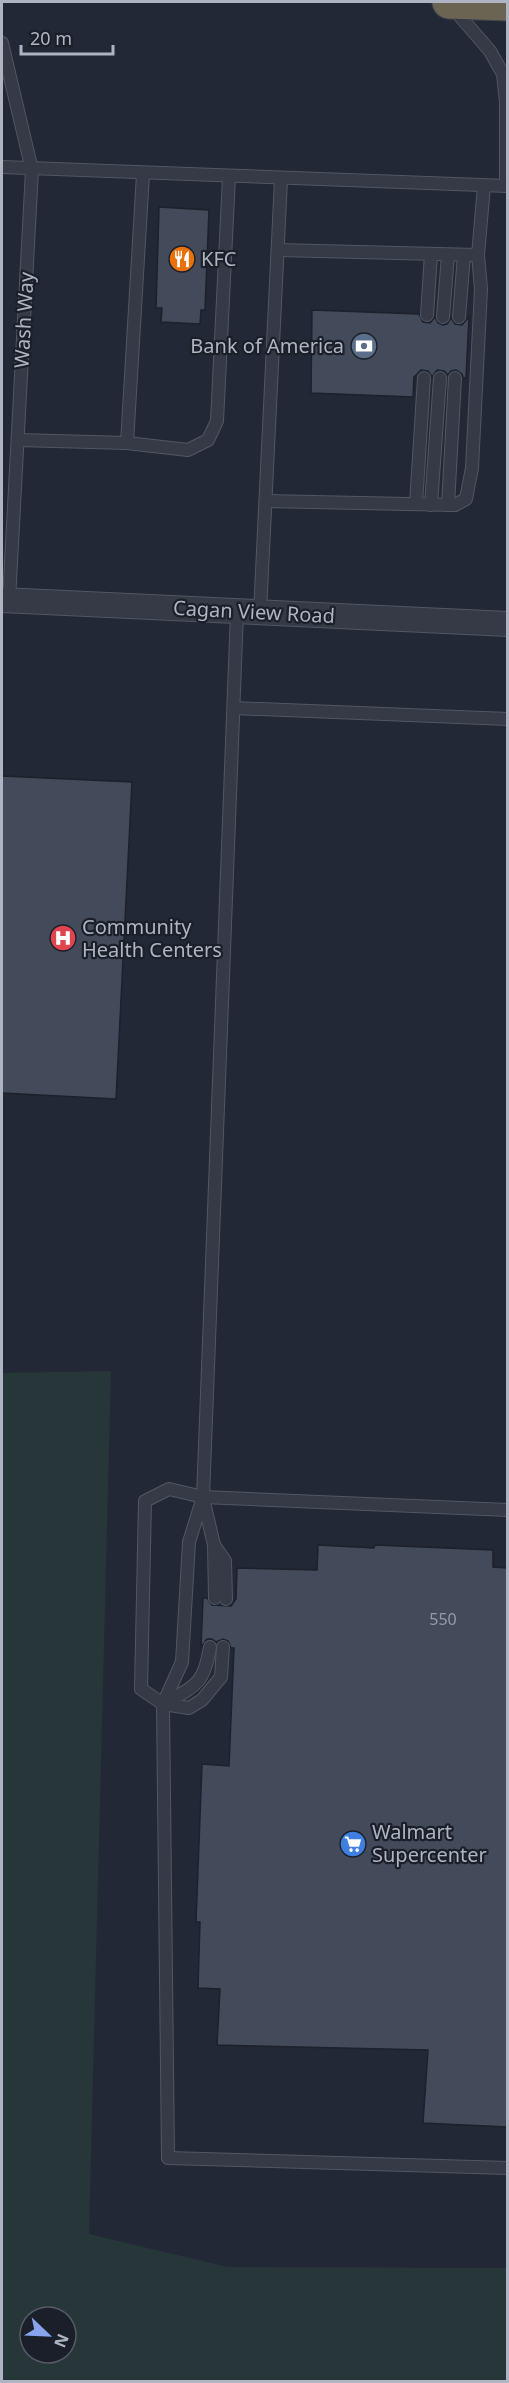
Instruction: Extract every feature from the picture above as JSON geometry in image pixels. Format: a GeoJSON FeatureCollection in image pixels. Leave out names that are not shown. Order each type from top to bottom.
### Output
{"type":"FeatureCollection","features":[{"type":"Feature","properties":{"kind":"highway"},"geometry":{"type":"LineString","coordinates":[[448,2],[507,4]]}},
{"type":"Feature","properties":{"kind":"street","name":"Cagan View Road"},"geometry":{"type":"LineString","coordinates":[[5,600],[507,624]]}},
{"type":"Feature","properties":{"kind":"lane"},"geometry":{"type":"LineString","coordinates":[[2,167],[32,170],[507,186],[507,102],[503,74],[490,51],[448,2]]}},
{"type":"Feature","properties":{"kind":"lane","name":"Wash Way"},"geometry":{"type":"LineString","coordinates":[[2,42],[32,170],[18,440],[8,514],[5,600]]}},
{"type":"Feature","properties":{"kind":"lane"},"geometry":{"type":"LineString","coordinates":[[127,443],[143,174]]}},
{"type":"Feature","properties":{"kind":"lane"},"geometry":{"type":"LineString","coordinates":[[18,440],[127,443],[188,450],[208,440],[218,422],[229,177]]}},
{"type":"Feature","properties":{"kind":"lane"},"geometry":{"type":"LineString","coordinates":[[281,179],[266,501],[234,708],[203,1497],[189,1542],[182,1662],[163,1704],[168,2158],[507,2168]]}},
{"type":"Feature","properties":{"kind":"lane"},"geometry":{"type":"LineString","coordinates":[[266,501],[451,505],[466,499],[472,468],[481,289],[478,255],[484,186]]}},
{"type":"Feature","properties":{"kind":"lane"},"geometry":{"type":"LineString","coordinates":[[278,250],[478,255]]}},
{"type":"Feature","properties":{"kind":"lane"},"geometry":{"type":"LineString","coordinates":[[427,315],[431,254]]}},
{"type":"Feature","properties":{"kind":"lane"},"geometry":{"type":"LineString","coordinates":[[443,317],[448,255]]}},
{"type":"Feature","properties":{"kind":"lane"},"geometry":{"type":"LineString","coordinates":[[459,317],[464,255]]}},
{"type":"Feature","properties":{"kind":"lane"},"geometry":{"type":"LineString","coordinates":[[416,504],[424,378]]}},
{"type":"Feature","properties":{"kind":"lane"},"geometry":{"type":"LineString","coordinates":[[431,505],[440,378]]}},
{"type":"Feature","properties":{"kind":"lane"},"geometry":{"type":"LineString","coordinates":[[451,505],[455,378]]}},
{"type":"Feature","properties":{"kind":"lane"},"geometry":{"type":"LineString","coordinates":[[234,708],[507,719]]}},
{"type":"Feature","properties":{"kind":"lane"},"geometry":{"type":"LineString","coordinates":[[223,1647],[221,1677],[202,1700],[189,1708],[163,1704],[141,1689],[145,1501],[169,1489],[203,1497],[507,1510]]}},
{"type":"Feature","properties":{"kind":"lane"},"geometry":{"type":"LineString","coordinates":[[203,1497],[214,1545],[225,1561],[220,1598]]}},
{"type":"Feature","properties":{"kind":"lane"},"geometry":{"type":"LineString","coordinates":[[163,1704],[197,1684],[205,1670],[210,1647]]}},
{"type":"Feature","properties":{"kind":"shaded area"},"geometry":{"type":"Polygon","coordinates":[[[111,1371],[89,2234],[228,2267],[507,2268],[507,2381],[2,2381],[2,1373],[111,1371]]]}},
{"type":"Feature","properties":{"kind":"building","name":"KFC"},"geometry":{"type":"Polygon","coordinates":[[[159,207],[209,210],[205,310],[201,310],[200,324],[161,322],[162,308],[156,308],[159,207]]]}},
{"type":"Feature","properties":{"kind":"building","name":"Bank of America"},"geometry":{"type":"Polygon","coordinates":[[[312,310],[419,314],[423,322],[430,323],[435,317],[438,323],[443,325],[447,324],[451,318],[455,324],[462,325],[469,317],[466,378],[463,378],[462,374],[456,370],[451,371],[448,375],[444,371],[437,370],[432,377],[428,371],[421,370],[414,377],[413,397],[311,393],[312,310]]]}},
{"type":"Feature","properties":{"kind":"building","name":"Community Health Centers"},"geometry":{"type":"Polygon","coordinates":[[[2,776],[132,782],[116,1099],[2,1093],[2,776]]]}},
{"type":"Feature","properties":{"kind":"building","name":"Walmart Supercenter"},"geometry":{"type":"Polygon","coordinates":[[[318,1545],[493,1550],[493,1567],[507,1568],[507,2127],[423,2123],[428,2050],[217,2045],[220,1989],[198,1988],[200,1922],[196,1922],[202,1764],[229,1766],[234,1648],[231,1648],[228,1641],[223,1639],[216,1642],[207,1639],[201,1647],[203,1598],[207,1598],[212,1605],[231,1606],[236,1599],[237,1568],[317,1570],[318,1545]]]}},
{"type":"Feature","properties":{"kind":"place","name":"KFC"},"geometry":{"type":"Point","coordinates":[182,259]}},
{"type":"Feature","properties":{"kind":"place","name":"Bank of America"},"geometry":{"type":"Point","coordinates":[364,346]}},
{"type":"Feature","properties":{"kind":"place","name":"Community Health Centers"},"geometry":{"type":"Point","coordinates":[63,938]}},
{"type":"Feature","properties":{"kind":"place","name":"Walmart Supercenter"},"geometry":{"type":"Point","coordinates":[353,1844]}}]}
